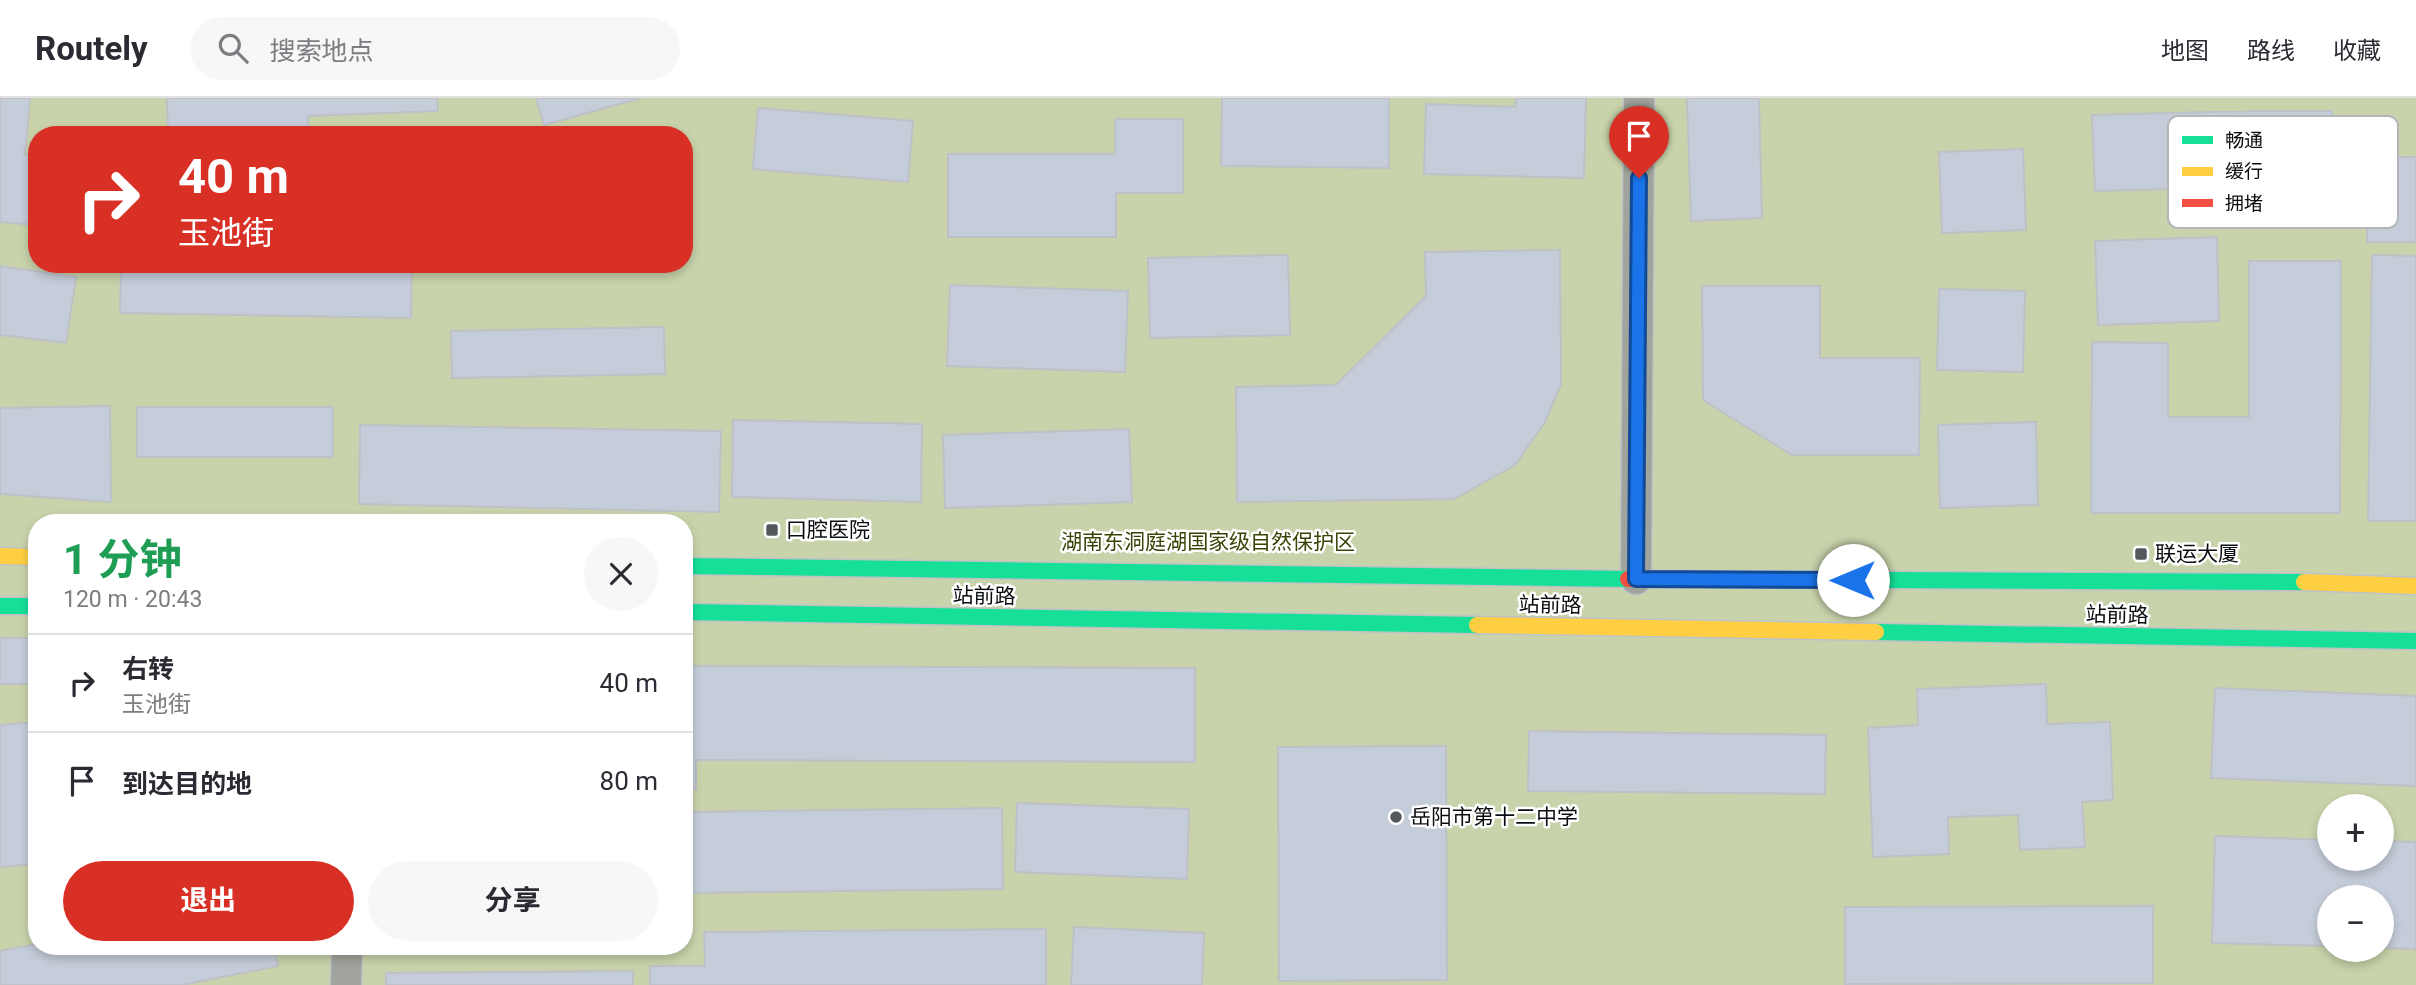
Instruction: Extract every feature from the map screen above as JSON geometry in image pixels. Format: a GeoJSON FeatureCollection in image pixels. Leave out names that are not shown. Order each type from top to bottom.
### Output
{"type":"FeatureCollection","features":[{"type":"Feature","properties":{"kind":"main road"},"geometry":{"type":"LineString","coordinates":[[0,556],[28,557]]}},
{"type":"Feature","properties":{"kind":"main road","name":"站前路"},"geometry":{"type":"LineString","coordinates":[[693,566],[1636,579],[2341,582],[2416,586]]}},
{"type":"Feature","properties":{"kind":"main road"},"geometry":{"type":"LineString","coordinates":[[0,606],[28,606]]}},
{"type":"Feature","properties":{"kind":"main road","name":"站前路"},"geometry":{"type":"LineString","coordinates":[[693,612],[2416,641]]}},
{"type":"Feature","properties":{"kind":"street"},"geometry":{"type":"LineString","coordinates":[[1636,579],[1639,98]]}},
{"type":"Feature","properties":{"kind":"street"},"geometry":{"type":"LineString","coordinates":[[346,985],[347,955]]}},
{"type":"Feature","properties":{"kind":"green space","name":"湖南东洞庭湖国家级自然保护区"},"geometry":{"type":"Polygon","coordinates":[[[0,98],[2416,98],[2416,985],[0,985],[0,98]]]}},
{"type":"Feature","properties":{"kind":"building"},"geometry":{"type":"Polygon","coordinates":[[[0,98],[30,98],[25,155],[28,155],[28,224],[0,222],[0,98]]]}},
{"type":"Feature","properties":{"kind":"building"},"geometry":{"type":"Polygon","coordinates":[[[167,98],[437,98],[438,111],[308,116],[309,126],[168,126],[167,98]]]}},
{"type":"Feature","properties":{"kind":"building"},"geometry":{"type":"Polygon","coordinates":[[[536,98],[641,98],[544,125],[536,98]]]}},
{"type":"Feature","properties":{"kind":"building"},"geometry":{"type":"Polygon","coordinates":[[[1222,98],[1389,98],[1389,168],[1221,166],[1222,98]]]}},
{"type":"Feature","properties":{"kind":"building"},"geometry":{"type":"Polygon","coordinates":[[[1516,98],[1586,98],[1584,178],[1424,174],[1426,104],[1515,107],[1516,98]]]}},
{"type":"Feature","properties":{"kind":"building"},"geometry":{"type":"Polygon","coordinates":[[[1687,98],[1759,98],[1762,218],[1691,221],[1687,98]]]}},
{"type":"Feature","properties":{"kind":"building"},"geometry":{"type":"Polygon","coordinates":[[[758,108],[913,121],[908,182],[753,169],[758,108]]]}},
{"type":"Feature","properties":{"kind":"building"},"geometry":{"type":"Polygon","coordinates":[[[2248,111],[2332,111],[2332,116],[2248,116],[2248,111]]]}},
{"type":"Feature","properties":{"kind":"building"},"geometry":{"type":"Polygon","coordinates":[[[2248,111],[2248,116],[2168,116],[2168,189],[2095,191],[2092,115],[2248,111]]]}},
{"type":"Feature","properties":{"kind":"building"},"geometry":{"type":"Polygon","coordinates":[[[1115,119],[1183,119],[1183,193],[1116,193],[1116,237],[948,237],[948,154],[1115,154],[1115,119]]]}},
{"type":"Feature","properties":{"kind":"building"},"geometry":{"type":"Polygon","coordinates":[[[2023,149],[2026,230],[1942,233],[1939,152],[2023,149]]]}},
{"type":"Feature","properties":{"kind":"building"},"geometry":{"type":"Polygon","coordinates":[[[2398,157],[2416,157],[2416,242],[2367,242],[2367,228],[2398,228],[2398,157]]]}},
{"type":"Feature","properties":{"kind":"building"},"geometry":{"type":"Polygon","coordinates":[[[2217,237],[2219,321],[2098,325],[2095,241],[2217,237]]]}},
{"type":"Feature","properties":{"kind":"building"},"geometry":{"type":"Polygon","coordinates":[[[1560,250],[1561,384],[1545,422],[1515,465],[1454,499],[1237,502],[1236,387],[1336,385],[1426,296],[1425,252],[1560,250]]]}},
{"type":"Feature","properties":{"kind":"building"},"geometry":{"type":"Polygon","coordinates":[[[1288,255],[1290,335],[1150,338],[1148,258],[1288,255]]]}},
{"type":"Feature","properties":{"kind":"building"},"geometry":{"type":"Polygon","coordinates":[[[2372,255],[2416,256],[2416,521],[2368,521],[2372,255]]]}},
{"type":"Feature","properties":{"kind":"building"},"geometry":{"type":"Polygon","coordinates":[[[2249,261],[2341,261],[2340,513],[2091,513],[2092,342],[2168,343],[2168,417],[2249,417],[2249,261]]]}},
{"type":"Feature","properties":{"kind":"building"},"geometry":{"type":"Polygon","coordinates":[[[0,266],[28,270],[28,273],[76,277],[66,343],[0,335],[0,266]]]}},
{"type":"Feature","properties":{"kind":"building"},"geometry":{"type":"Polygon","coordinates":[[[121,273],[412,273],[411,318],[120,313],[121,273]]]}},
{"type":"Feature","properties":{"kind":"building"},"geometry":{"type":"Polygon","coordinates":[[[950,285],[1128,291],[1125,372],[947,366],[950,285]]]}},
{"type":"Feature","properties":{"kind":"building"},"geometry":{"type":"Polygon","coordinates":[[[1702,286],[1820,286],[1820,358],[1920,358],[1919,455],[1792,455],[1703,400],[1702,286]]]}},
{"type":"Feature","properties":{"kind":"building"},"geometry":{"type":"Polygon","coordinates":[[[1939,289],[2025,291],[2023,372],[1937,370],[1939,289]]]}},
{"type":"Feature","properties":{"kind":"building"},"geometry":{"type":"Polygon","coordinates":[[[664,327],[665,374],[452,378],[451,331],[664,327]]]}},
{"type":"Feature","properties":{"kind":"building"},"geometry":{"type":"Polygon","coordinates":[[[110,406],[111,502],[0,494],[0,408],[110,406]]]}},
{"type":"Feature","properties":{"kind":"building"},"geometry":{"type":"Polygon","coordinates":[[[137,407],[333,407],[333,457],[137,457],[137,407]]]}},
{"type":"Feature","properties":{"kind":"building"},"geometry":{"type":"Polygon","coordinates":[[[733,420],[922,424],[921,502],[732,497],[733,420]]]}},
{"type":"Feature","properties":{"kind":"building"},"geometry":{"type":"Polygon","coordinates":[[[2036,422],[2038,505],[1940,508],[1938,425],[2036,422]]]}},
{"type":"Feature","properties":{"kind":"building"},"geometry":{"type":"Polygon","coordinates":[[[360,425],[721,431],[719,512],[359,504],[360,425]]]}},
{"type":"Feature","properties":{"kind":"building"},"geometry":{"type":"Polygon","coordinates":[[[1129,429],[1132,502],[945,508],[943,435],[1129,429]]]}},
{"type":"Feature","properties":{"kind":"building"},"geometry":{"type":"Polygon","coordinates":[[[0,638],[28,638],[28,684],[0,684],[0,638]]]}},
{"type":"Feature","properties":{"kind":"building"},"geometry":{"type":"Polygon","coordinates":[[[693,666],[1195,668],[1195,762],[696,760],[696,789],[693,789],[693,666]]]}},
{"type":"Feature","properties":{"kind":"building"},"geometry":{"type":"Polygon","coordinates":[[[2046,684],[2047,724],[2110,722],[2113,800],[2082,802],[2085,847],[2020,850],[2018,815],[1948,817],[1949,854],[1873,857],[1868,728],[1918,725],[1917,689],[2046,684]]]}},
{"type":"Feature","properties":{"kind":"building"},"geometry":{"type":"Polygon","coordinates":[[[2215,688],[2416,696],[2416,786],[2211,778],[2215,688]]]}},
{"type":"Feature","properties":{"kind":"building"},"geometry":{"type":"Polygon","coordinates":[[[28,723],[28,865],[0,867],[0,725],[28,723]]]}},
{"type":"Feature","properties":{"kind":"building"},"geometry":{"type":"Polygon","coordinates":[[[1529,731],[1826,735],[1825,794],[1528,791],[1529,731]]]}},
{"type":"Feature","properties":{"kind":"building"},"geometry":{"type":"Polygon","coordinates":[[[1446,746],[1447,980],[1279,981],[1278,747],[1446,746]]]}},
{"type":"Feature","properties":{"kind":"building"},"geometry":{"type":"Polygon","coordinates":[[[1017,803],[1189,809],[1187,879],[1015,872],[1017,803]]]}},
{"type":"Feature","properties":{"kind":"building"},"geometry":{"type":"Polygon","coordinates":[[[1002,808],[1003,889],[693,893],[693,812],[1002,808]]]}},
{"type":"Feature","properties":{"kind":"building"},"geometry":{"type":"Polygon","coordinates":[[[2215,836],[2317,840],[2317,871],[2394,871],[2394,841],[2416,842],[2416,949],[2394,948],[2394,885],[2317,885],[2317,946],[2212,943],[2215,836]]]}},
{"type":"Feature","properties":{"kind":"building"},"geometry":{"type":"Polygon","coordinates":[[[2153,906],[2153,983],[1845,984],[1845,907],[2153,906]]]}},
{"type":"Feature","properties":{"kind":"building"},"geometry":{"type":"Polygon","coordinates":[[[1074,927],[1204,933],[1202,985],[1071,985],[1074,927]]]}},
{"type":"Feature","properties":{"kind":"building"},"geometry":{"type":"Polygon","coordinates":[[[1046,929],[1046,985],[650,985],[650,966],[705,966],[704,932],[1046,929]]]}},
{"type":"Feature","properties":{"kind":"building"},"geometry":{"type":"Polygon","coordinates":[[[28,946],[28,955],[276,955],[278,966],[182,985],[0,985],[0,951],[28,946]]]}},
{"type":"Feature","properties":{"kind":"building"},"geometry":{"type":"Polygon","coordinates":[[[633,971],[633,985],[386,985],[386,973],[633,971]]]}},
{"type":"Feature","properties":{"kind":"traffic: fast"},"geometry":{"type":"LineString","coordinates":[[693,566],[1628,579]]}},
{"type":"Feature","properties":{"kind":"traffic: fast"},"geometry":{"type":"LineString","coordinates":[[1881,580],[2304,582]]}},
{"type":"Feature","properties":{"kind":"traffic: fast"},"geometry":{"type":"LineString","coordinates":[[0,606],[28,606]]}},
{"type":"Feature","properties":{"kind":"traffic: fast"},"geometry":{"type":"LineString","coordinates":[[693,612],[1477,625]]}},
{"type":"Feature","properties":{"kind":"traffic: fast"},"geometry":{"type":"LineString","coordinates":[[1876,632],[2416,641]]}},
{"type":"Feature","properties":{"kind":"traffic: slow"},"geometry":{"type":"LineString","coordinates":[[0,556],[28,557]]}},
{"type":"Feature","properties":{"kind":"traffic: slow"},"geometry":{"type":"LineString","coordinates":[[2304,582],[2416,586]]}},
{"type":"Feature","properties":{"kind":"traffic: slow"},"geometry":{"type":"LineString","coordinates":[[1477,625],[1876,632]]}},
{"type":"Feature","properties":{"kind":"traffic: jam"},"geometry":{"type":"LineString","coordinates":[[1628,579],[1881,580]]}},
{"type":"Feature","properties":{"kind":"place","name":"口腔医院"},"geometry":{"type":"Point","coordinates":[772,530]}},
{"type":"Feature","properties":{"kind":"place","name":"联运大厦"},"geometry":{"type":"Point","coordinates":[2141,554]}},
{"type":"Feature","properties":{"kind":"place","name":"岳阳市第十二中学"},"geometry":{"type":"Point","coordinates":[1396,817]}},
{"type":"Feature","properties":{"kind":"route"},"geometry":{"type":"LineString","coordinates":[[1639,178],[1636,579],[1853,580]]}}]}
